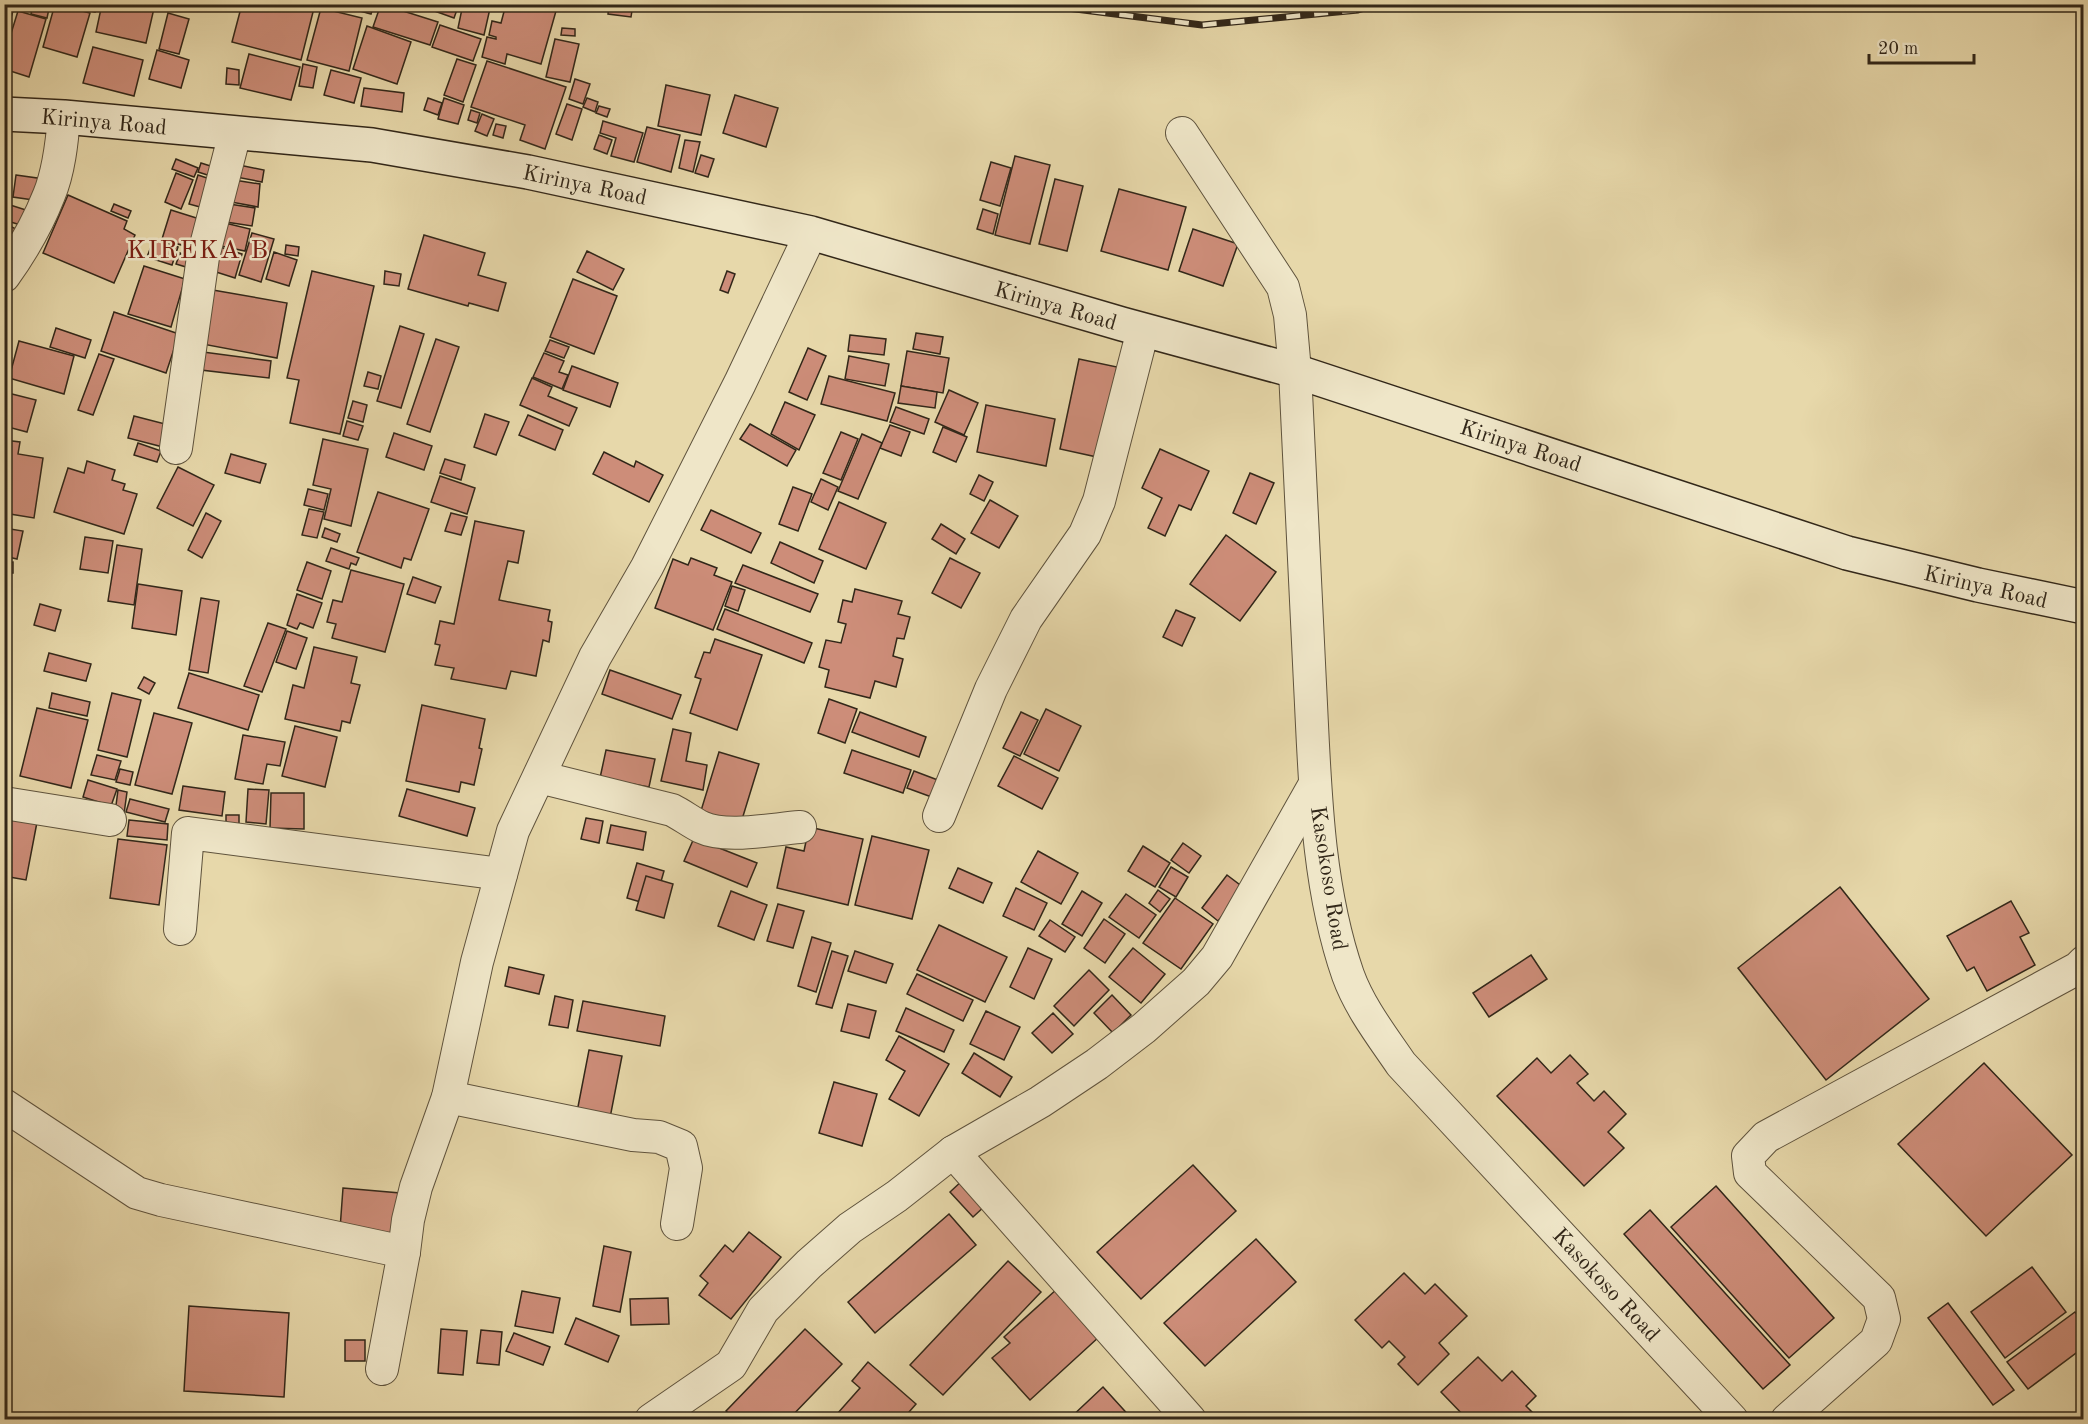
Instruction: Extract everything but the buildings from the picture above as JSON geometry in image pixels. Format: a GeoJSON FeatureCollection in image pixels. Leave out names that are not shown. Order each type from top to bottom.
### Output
{"type":"FeatureCollection","features":[{"type":"Feature","properties":{"kind":"main road","name":"Kirinya Road"},"geometry":{"type":"LineString","coordinates":[[4,114],[64,117],[372,145],[517,170],[811,233],[1143,330],[1295,371],[1847,553],[1978,585],[2084,607]]}},
{"type":"Feature","properties":{"kind":"street"},"geometry":{"type":"LineString","coordinates":[[4,276],[17,258],[50,193],[61,145],[64,117]]}},
{"type":"Feature","properties":{"kind":"street"},"geometry":{"type":"LineString","coordinates":[[176,448],[204,257],[235,132]]}},
{"type":"Feature","properties":{"kind":"street","name":"Kasokoso Road"},"geometry":{"type":"LineString","coordinates":[[1182,133],[1283,287],[1290,315],[1295,371],[1315,784],[1325,876],[1337,941],[1349,978],[1364,1010],[1401,1064],[1732,1419]]}},
{"type":"Feature","properties":{"kind":"street"},"geometry":{"type":"LineString","coordinates":[[382,1370],[408,1220],[416,1188],[448,1096],[477,962],[513,831],[594,657],[647,567],[740,383],[811,233]]}},
{"type":"Feature","properties":{"kind":"street"},"geometry":{"type":"LineString","coordinates":[[939,816],[991,689],[1026,620],[1085,534],[1099,501],[1143,330]]}},
{"type":"Feature","properties":{"kind":"street"},"geometry":{"type":"LineString","coordinates":[[539,777],[672,810],[701,827],[722,833],[800,827]]}},
{"type":"Feature","properties":{"kind":"street"},"geometry":{"type":"LineString","coordinates":[[651,1419],[731,1365],[763,1310],[809,1264],[850,1228],[897,1196],[953,1152],[1040,1102],[1097,1064],[1144,1028],[1196,982],[1217,957],[1315,784]]}},
{"type":"Feature","properties":{"kind":"street"},"geometry":{"type":"LineString","coordinates":[[4,803],[110,819]]}},
{"type":"Feature","properties":{"kind":"street"},"geometry":{"type":"LineString","coordinates":[[180,929],[188,834],[501,874]]}},
{"type":"Feature","properties":{"kind":"street"},"geometry":{"type":"LineString","coordinates":[[1787,1419],[1876,1341],[1884,1319],[1879,1298],[1750,1173],[1748,1156],[1766,1137],[2078,968],[2084,962]]}},
{"type":"Feature","properties":{"kind":"street"},"geometry":{"type":"LineString","coordinates":[[448,1096],[633,1135],[659,1137],[681,1146],[686,1168],[677,1224]]}},
{"type":"Feature","properties":{"kind":"street"},"geometry":{"type":"LineString","coordinates":[[4,1105],[137,1193],[404,1252]]}},
{"type":"Feature","properties":{"kind":"street"},"geometry":{"type":"LineString","coordinates":[[953,1152],[1190,1419]]}},
{"type":"Feature","properties":{"kind":"railway"},"geometry":{"type":"LineString","coordinates":[[1036,4],[1202,25],[1358,10],[1378,4]]}},
{"type":"Feature","properties":{"kind":"district","name":"KIREKA B"},"geometry":{"type":"Point","coordinates":[198,249]}}]}
